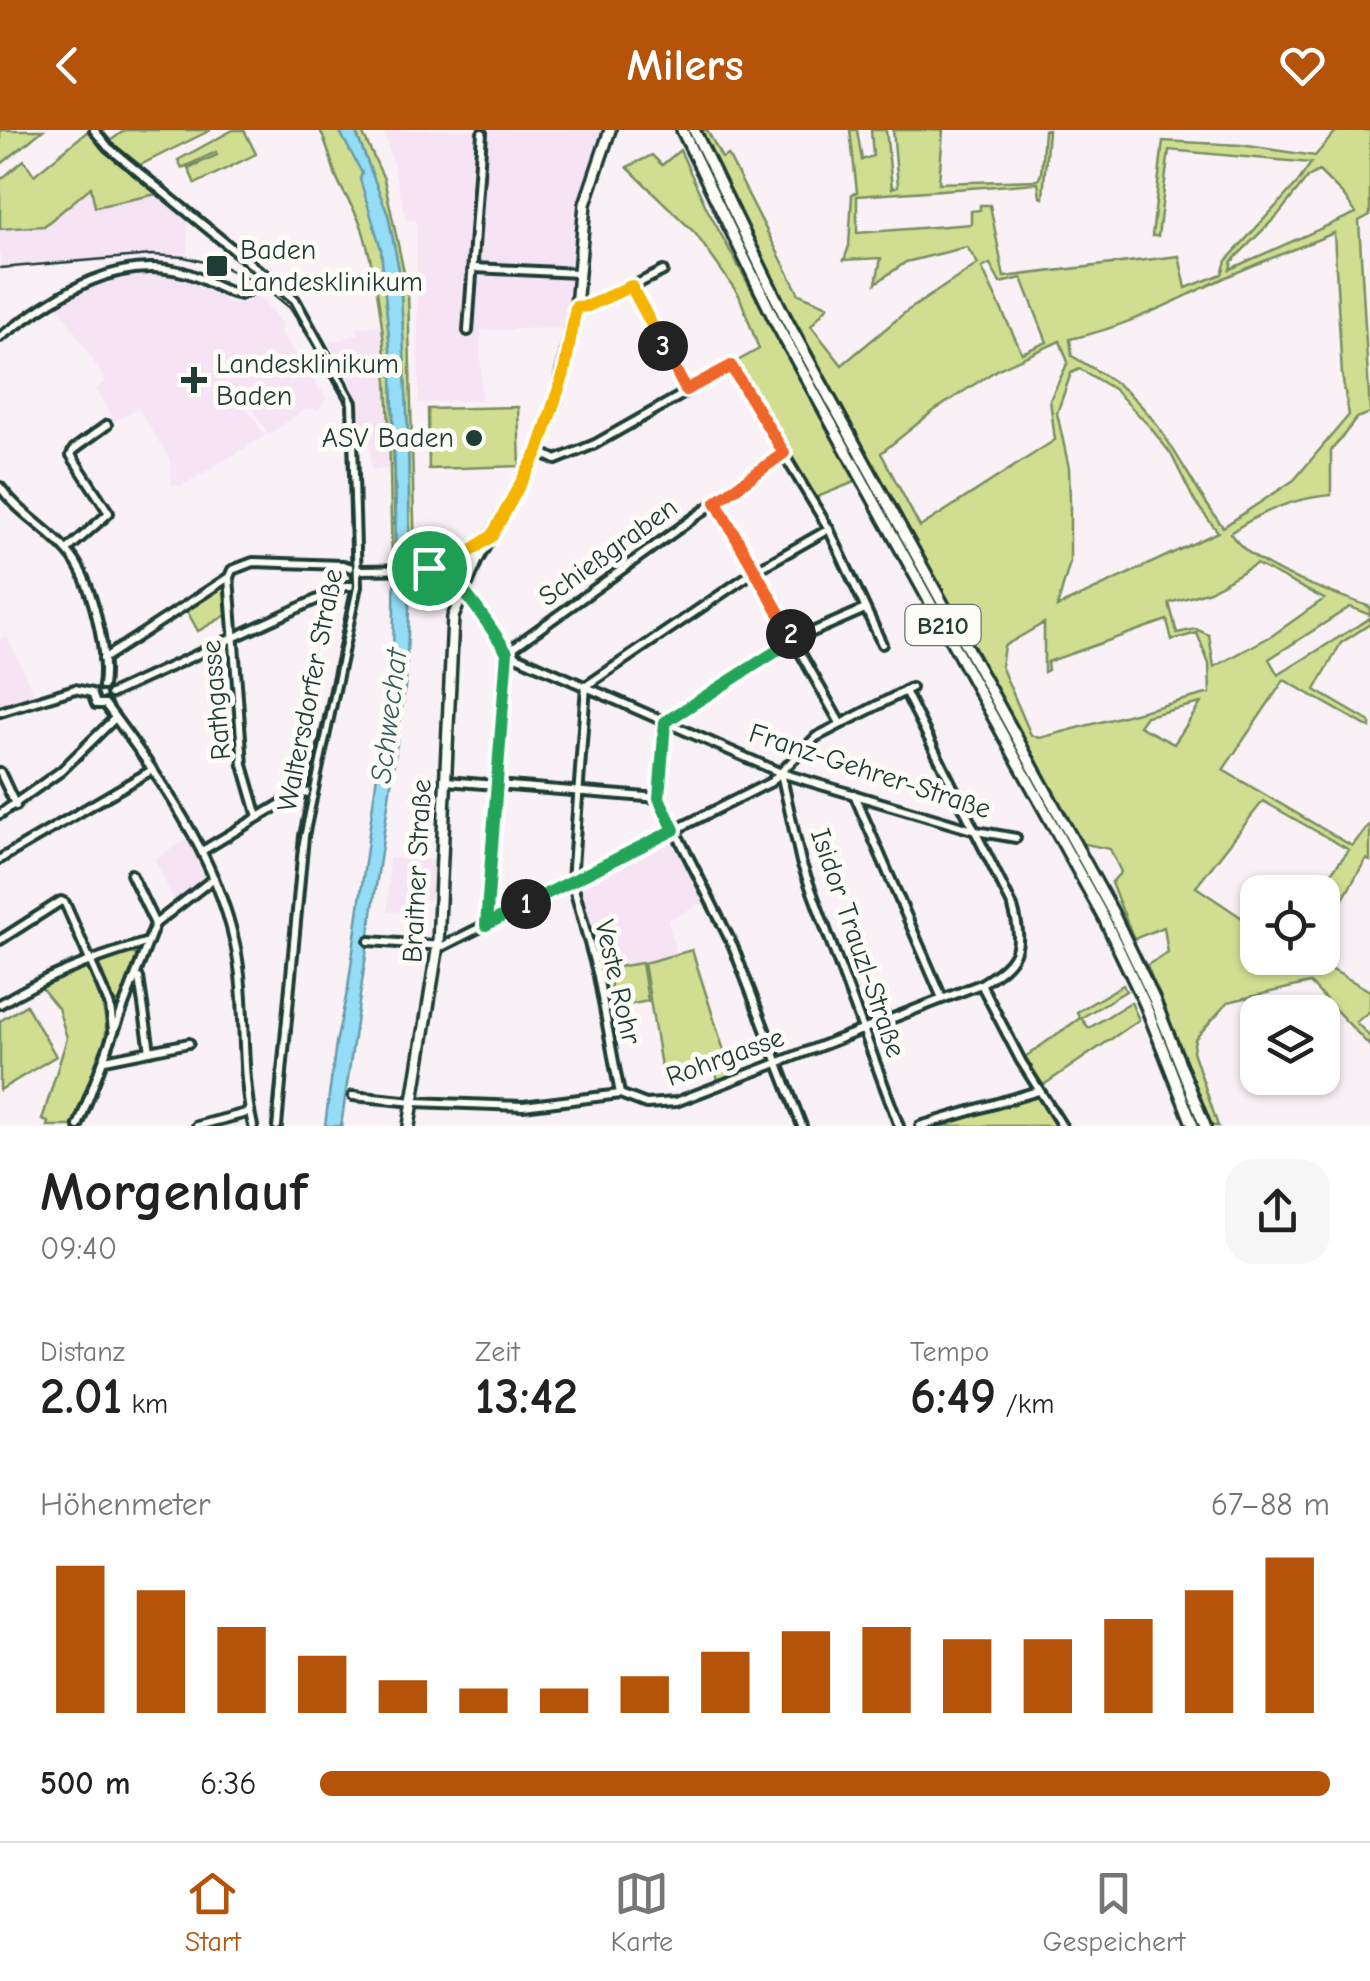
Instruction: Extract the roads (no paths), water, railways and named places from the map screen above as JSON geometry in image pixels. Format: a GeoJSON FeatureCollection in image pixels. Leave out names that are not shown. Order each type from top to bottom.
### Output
{"type":"FeatureCollection","features":[{"type":"Feature","properties":{"kind":"main road","name":"Braitner Straße"},"geometry":{"type":"LineString","coordinates":[[409,1126],[438,945],[453,618],[463,589],[538,451],[564,373],[576,307],[585,204],[610,130]]}},
{"type":"Feature","properties":{"kind":"main road","name":"B210"},"geometry":{"type":"LineString","coordinates":[[682,130],[777,325],[1104,918],[1145,1004],[1193,1126]]}},
{"type":"Feature","properties":{"kind":"main road","name":"B210"},"geometry":{"type":"LineString","coordinates":[[694,130],[786,319],[1112,911],[1154,999],[1204,1126]]}},
{"type":"Feature","properties":{"kind":"street","name":"Waltersdorfer Straße"},"geometry":{"type":"LineString","coordinates":[[94,130],[108,147],[265,274],[302,309],[351,399],[357,586],[300,861],[277,1126]]}},
{"type":"Feature","properties":{"kind":"street"},"geometry":{"type":"LineString","coordinates":[[468,331],[482,133]]}},
{"type":"Feature","properties":{"kind":"street"},"geometry":{"type":"LineString","coordinates":[[474,268],[578,274]]}},
{"type":"Feature","properties":{"kind":"street"},"geometry":{"type":"LineString","coordinates":[[0,337],[57,298],[102,274],[123,270],[180,271],[240,295],[252,289],[265,274]]}},
{"type":"Feature","properties":{"kind":"street"},"geometry":{"type":"LineString","coordinates":[[576,307],[588,306],[663,270]]}},
{"type":"Feature","properties":{"kind":"street"},"geometry":{"type":"LineString","coordinates":[[631,286],[686,390]]}},
{"type":"Feature","properties":{"kind":"street"},"geometry":{"type":"LineString","coordinates":[[538,451],[556,460],[582,449],[731,366],[829,528],[882,644]]}},
{"type":"Feature","properties":{"kind":"street"},"geometry":{"type":"LineString","coordinates":[[66,550],[109,513],[71,455],[108,426]]}},
{"type":"Feature","properties":{"kind":"street","name":"Schießgraben"},"geometry":{"type":"LineString","coordinates":[[507,652],[784,453]]}},
{"type":"Feature","properties":{"kind":"street"},"geometry":{"type":"LineString","coordinates":[[0,488],[77,564],[88,590],[103,659],[102,686]]}},
{"type":"Feature","properties":{"kind":"street"},"geometry":{"type":"LineString","coordinates":[[716,502],[841,724]]}},
{"type":"Feature","properties":{"kind":"street"},"geometry":{"type":"LineString","coordinates":[[586,686],[755,571],[829,528]]}},
{"type":"Feature","properties":{"kind":"street"},"geometry":{"type":"LineString","coordinates":[[103,659],[229,577],[232,570],[253,562],[343,565],[358,570],[429,568],[463,556],[492,536]]}},
{"type":"Feature","properties":{"kind":"street"},"geometry":{"type":"LineString","coordinates":[[429,568],[444,572],[463,589],[507,652],[486,925]]}},
{"type":"Feature","properties":{"kind":"street","name":"Rathgasse"},"geometry":{"type":"LineString","coordinates":[[229,577],[242,765],[258,818]]}},
{"type":"Feature","properties":{"kind":"street"},"geometry":{"type":"LineString","coordinates":[[105,704],[111,694],[346,586],[357,586]]}},
{"type":"Feature","properties":{"kind":"street"},"geometry":{"type":"LineString","coordinates":[[802,1126],[734,946],[659,798],[665,722],[794,640],[865,609]]}},
{"type":"Feature","properties":{"kind":"street"},"geometry":{"type":"LineString","coordinates":[[453,618],[466,610],[476,610]]}},
{"type":"Feature","properties":{"kind":"street","name":"Franz-Gehrer-Straße"},"geometry":{"type":"LineString","coordinates":[[507,652],[780,773],[976,831],[1016,838]]}},
{"type":"Feature","properties":{"kind":"street"},"geometry":{"type":"LineString","coordinates":[[102,686],[111,694]]}},
{"type":"Feature","properties":{"kind":"street"},"geometry":{"type":"LineString","coordinates":[[0,712],[75,689],[92,693],[102,686]]}},
{"type":"Feature","properties":{"kind":"street","name":"Veste Rohr"},"geometry":{"type":"LineString","coordinates":[[586,686],[572,881],[598,976],[620,1094]]}},
{"type":"Feature","properties":{"kind":"street"},"geometry":{"type":"LineString","coordinates":[[369,941],[438,945],[486,925],[771,782],[816,737],[908,689],[1013,907],[1019,935],[1016,955],[981,984],[1038,1091],[1062,1126]]}},
{"type":"Feature","properties":{"kind":"street"},"geometry":{"type":"LineString","coordinates":[[92,693],[96,704],[105,704]]}},
{"type":"Feature","properties":{"kind":"street"},"geometry":{"type":"LineString","coordinates":[[105,704],[152,770],[202,851],[214,878],[236,944],[254,1126]]}},
{"type":"Feature","properties":{"kind":"street"},"geometry":{"type":"LineString","coordinates":[[0,814],[61,771],[115,718]]}},
{"type":"Feature","properties":{"kind":"street"},"geometry":{"type":"LineString","coordinates":[[0,858],[152,770]]}},
{"type":"Feature","properties":{"kind":"street"},"geometry":{"type":"LineString","coordinates":[[0,772],[16,806]]}},
{"type":"Feature","properties":{"kind":"street","name":"Isidor Trauzl-Straße"},"geometry":{"type":"LineString","coordinates":[[780,773],[801,862],[900,1126]]}},
{"type":"Feature","properties":{"kind":"street"},"geometry":{"type":"LineString","coordinates":[[445,780],[659,798]]}},
{"type":"Feature","properties":{"kind":"street"},"geometry":{"type":"LineString","coordinates":[[202,851],[296,794],[313,792]]}},
{"type":"Feature","properties":{"kind":"street"},"geometry":{"type":"LineString","coordinates":[[854,794],[942,998]]}},
{"type":"Feature","properties":{"kind":"street"},"geometry":{"type":"LineString","coordinates":[[130,874],[155,924]]}},
{"type":"Feature","properties":{"kind":"street"},"geometry":{"type":"LineString","coordinates":[[78,1126],[155,924],[214,878]]}},
{"type":"Feature","properties":{"kind":"street"},"geometry":{"type":"LineString","coordinates":[[0,940],[64,902],[110,1006],[114,1033]]}},
{"type":"Feature","properties":{"kind":"street"},"geometry":{"type":"LineString","coordinates":[[0,1004],[29,986],[92,959],[146,943]]}},
{"type":"Feature","properties":{"kind":"street"},"geometry":{"type":"LineString","coordinates":[[138,974],[150,1051]]}},
{"type":"Feature","properties":{"kind":"street","name":"Rohrgasse"},"geometry":{"type":"LineString","coordinates":[[353,1096],[523,1106],[620,1094],[646,1104],[676,1102],[981,984]]}},
{"type":"Feature","properties":{"kind":"street"},"geometry":{"type":"LineString","coordinates":[[110,1006],[124,1008]]}},
{"type":"Feature","properties":{"kind":"street"},"geometry":{"type":"LineString","coordinates":[[104,1060],[189,1043]]}},
{"type":"Feature","properties":{"kind":"street"},"geometry":{"type":"LineString","coordinates":[[920,1126],[1038,1091]]}},
{"type":"Feature","properties":{"kind":"street"},"geometry":{"type":"LineString","coordinates":[[197,1126],[250,1112]]}},
{"type":"Feature","properties":{"kind":"water","name":"Schwechat"},"geometry":{"type":"Polygon","coordinates":[[[339,130],[355,130],[388,215],[400,275],[410,586],[406,681],[341,1126],[325,1126],[348,988],[393,656],[396,512],[392,371],[381,249],[360,179],[362,173],[339,130]]]}},
{"type":"Feature","properties":{"kind":"tram line"},"geometry":{"type":"LineString","coordinates":[[0,268],[152,255],[184,257],[224,267],[262,285],[290,308],[347,397],[354,586],[297,855],[273,1126]]}},
{"type":"Feature","properties":{"kind":"place","name":"Baden Landesklinikum"},"geometry":{"type":"Point","coordinates":[217,266]}},
{"type":"Feature","properties":{"kind":"place","name":"Landesklinikum Baden"},"geometry":{"type":"Point","coordinates":[194,380]}},
{"type":"Feature","properties":{"kind":"place","name":"ASV Baden"},"geometry":{"type":"Point","coordinates":[474,438]}}]}
